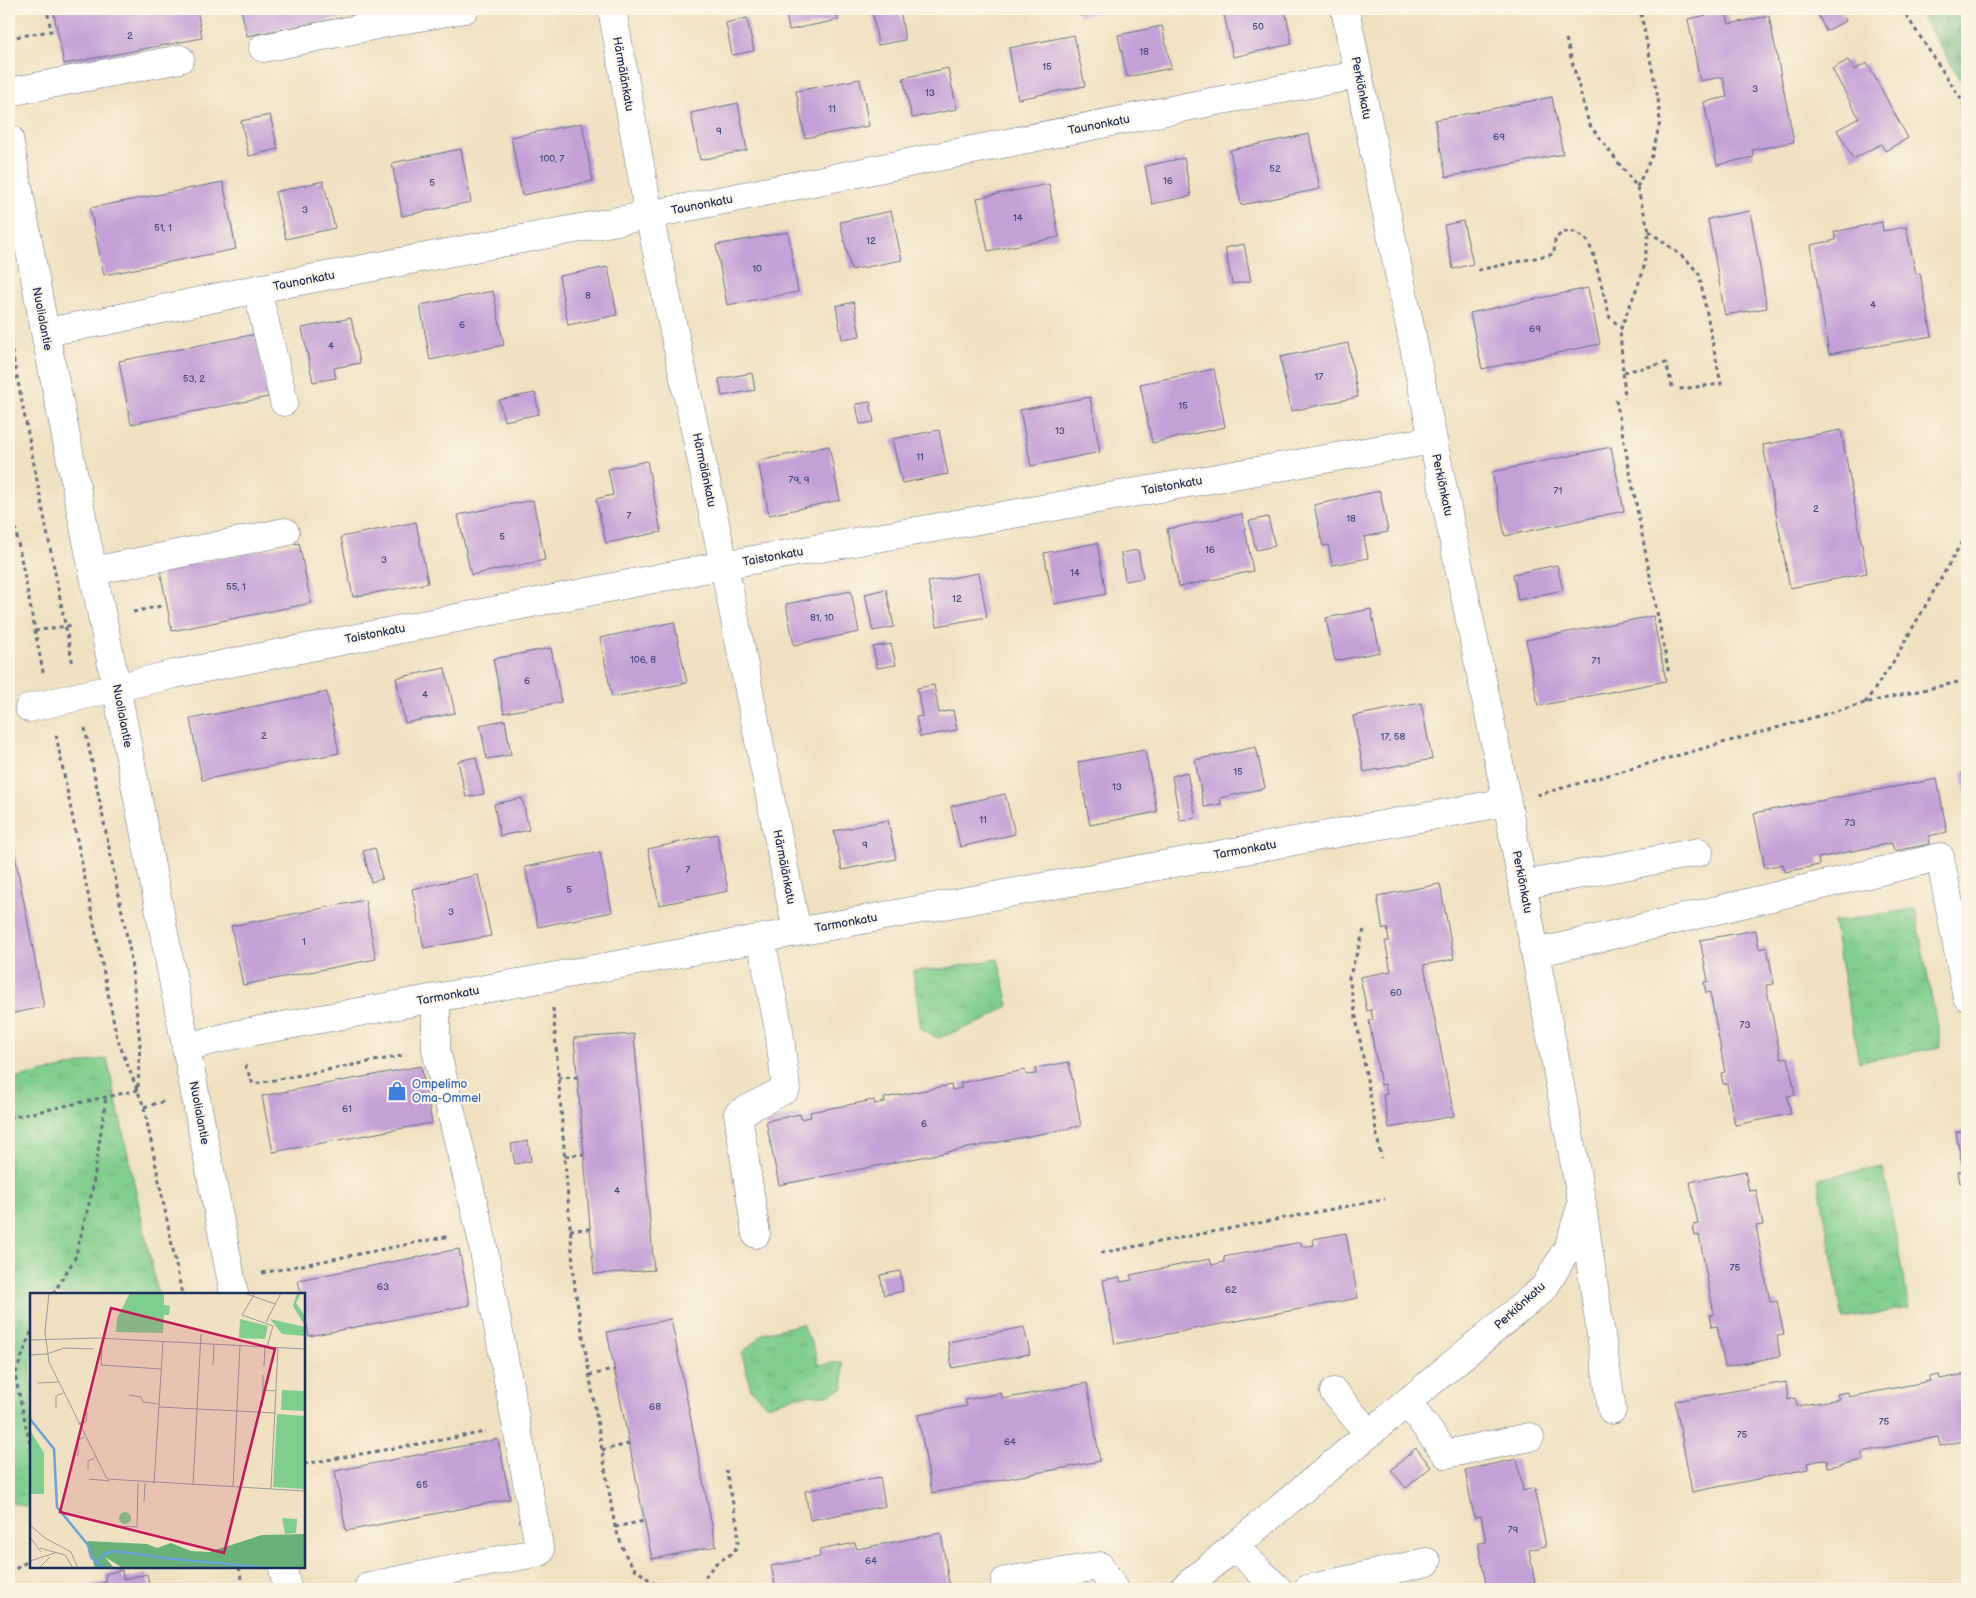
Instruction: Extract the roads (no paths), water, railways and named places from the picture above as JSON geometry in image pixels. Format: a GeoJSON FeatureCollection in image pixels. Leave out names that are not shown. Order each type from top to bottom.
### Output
{"type":"FeatureCollection","features":[{"type":"Feature","properties":{"kind":"street"},"geometry":{"type":"LineString","coordinates":[[264,48],[401,14],[465,9]]}},
{"type":"Feature","properties":{"kind":"street","name":"Härmälänkatu"},"geometry":{"type":"LineString","coordinates":[[612,9],[649,215],[724,565],[797,932]]}},
{"type":"Feature","properties":{"kind":"street","name":"Perkiönkatu"},"geometry":{"type":"LineString","coordinates":[[1183,1589],[1544,1288],[1570,1246],[1582,1203],[1507,802],[1345,9]]}},
{"type":"Feature","properties":{"kind":"street"},"geometry":{"type":"LineString","coordinates":[[9,92],[180,59]]}},
{"type":"Feature","properties":{"kind":"street","name":"Taunonkatu"},"geometry":{"type":"LineString","coordinates":[[45,332],[258,289],[649,215],[1211,102],[1358,75]]}},
{"type":"Feature","properties":{"kind":"street","name":"Nuolialantie"},"geometry":{"type":"LineString","coordinates":[[9,138],[45,332],[234,1293]]}},
{"type":"Feature","properties":{"kind":"street"},"geometry":{"type":"LineString","coordinates":[[258,289],[284,402]]}},
{"type":"Feature","properties":{"kind":"street","name":"Taistonkatu"},"geometry":{"type":"LineString","coordinates":[[39,705],[116,686],[724,565],[1432,440]]}},
{"type":"Feature","properties":{"kind":"street"},"geometry":{"type":"LineString","coordinates":[[93,571],[285,532]]}},
{"type":"Feature","properties":{"kind":"street","name":"Tarmonkatu"},"geometry":{"type":"LineString","coordinates":[[186,1047],[239,1034],[1507,802]]}},
{"type":"Feature","properties":{"kind":"street"},"geometry":{"type":"LineString","coordinates":[[1523,886],[1699,852]]}},
{"type":"Feature","properties":{"kind":"street"},"geometry":{"type":"LineString","coordinates":[[1536,953],[1940,857],[1967,997]]}},
{"type":"Feature","properties":{"kind":"street"},"geometry":{"type":"LineString","coordinates":[[756,1234],[738,1114],[786,1089],[779,1030],[761,939]]}},
{"type":"Feature","properties":{"kind":"street"},"geometry":{"type":"LineString","coordinates":[[369,1586],[540,1552],[480,1230],[436,1050],[436,998]]}},
{"type":"Feature","properties":{"kind":"street"},"geometry":{"type":"LineString","coordinates":[[1582,1203],[1612,1410]]}},
{"type":"Feature","properties":{"kind":"street"},"geometry":{"type":"LineString","coordinates":[[1334,1392],[1369,1434]]}},
{"type":"Feature","properties":{"kind":"street"},"geometry":{"type":"LineString","coordinates":[[1407,1402],[1446,1454],[1530,1437]]}},
{"type":"Feature","properties":{"kind":"street"},"geometry":{"type":"LineString","coordinates":[[1234,1546],[1278,1589]]}},
{"type":"Feature","properties":{"kind":"street"},"geometry":{"type":"LineString","coordinates":[[1308,1589],[1427,1562]]}},
{"type":"Feature","properties":{"kind":"street"},"geometry":{"type":"LineString","coordinates":[[1005,1581],[1100,1566],[1114,1589]]}},
{"type":"Feature","properties":{"kind":"street"},"geometry":{"type":"LineString","coordinates":[[283,1568],[287,1589]]}},
{"type":"Feature","properties":{"kind":"place","name":"Ompelimo Oma-Ommel"},"geometry":{"type":"Point","coordinates":[397,1091]}}]}
